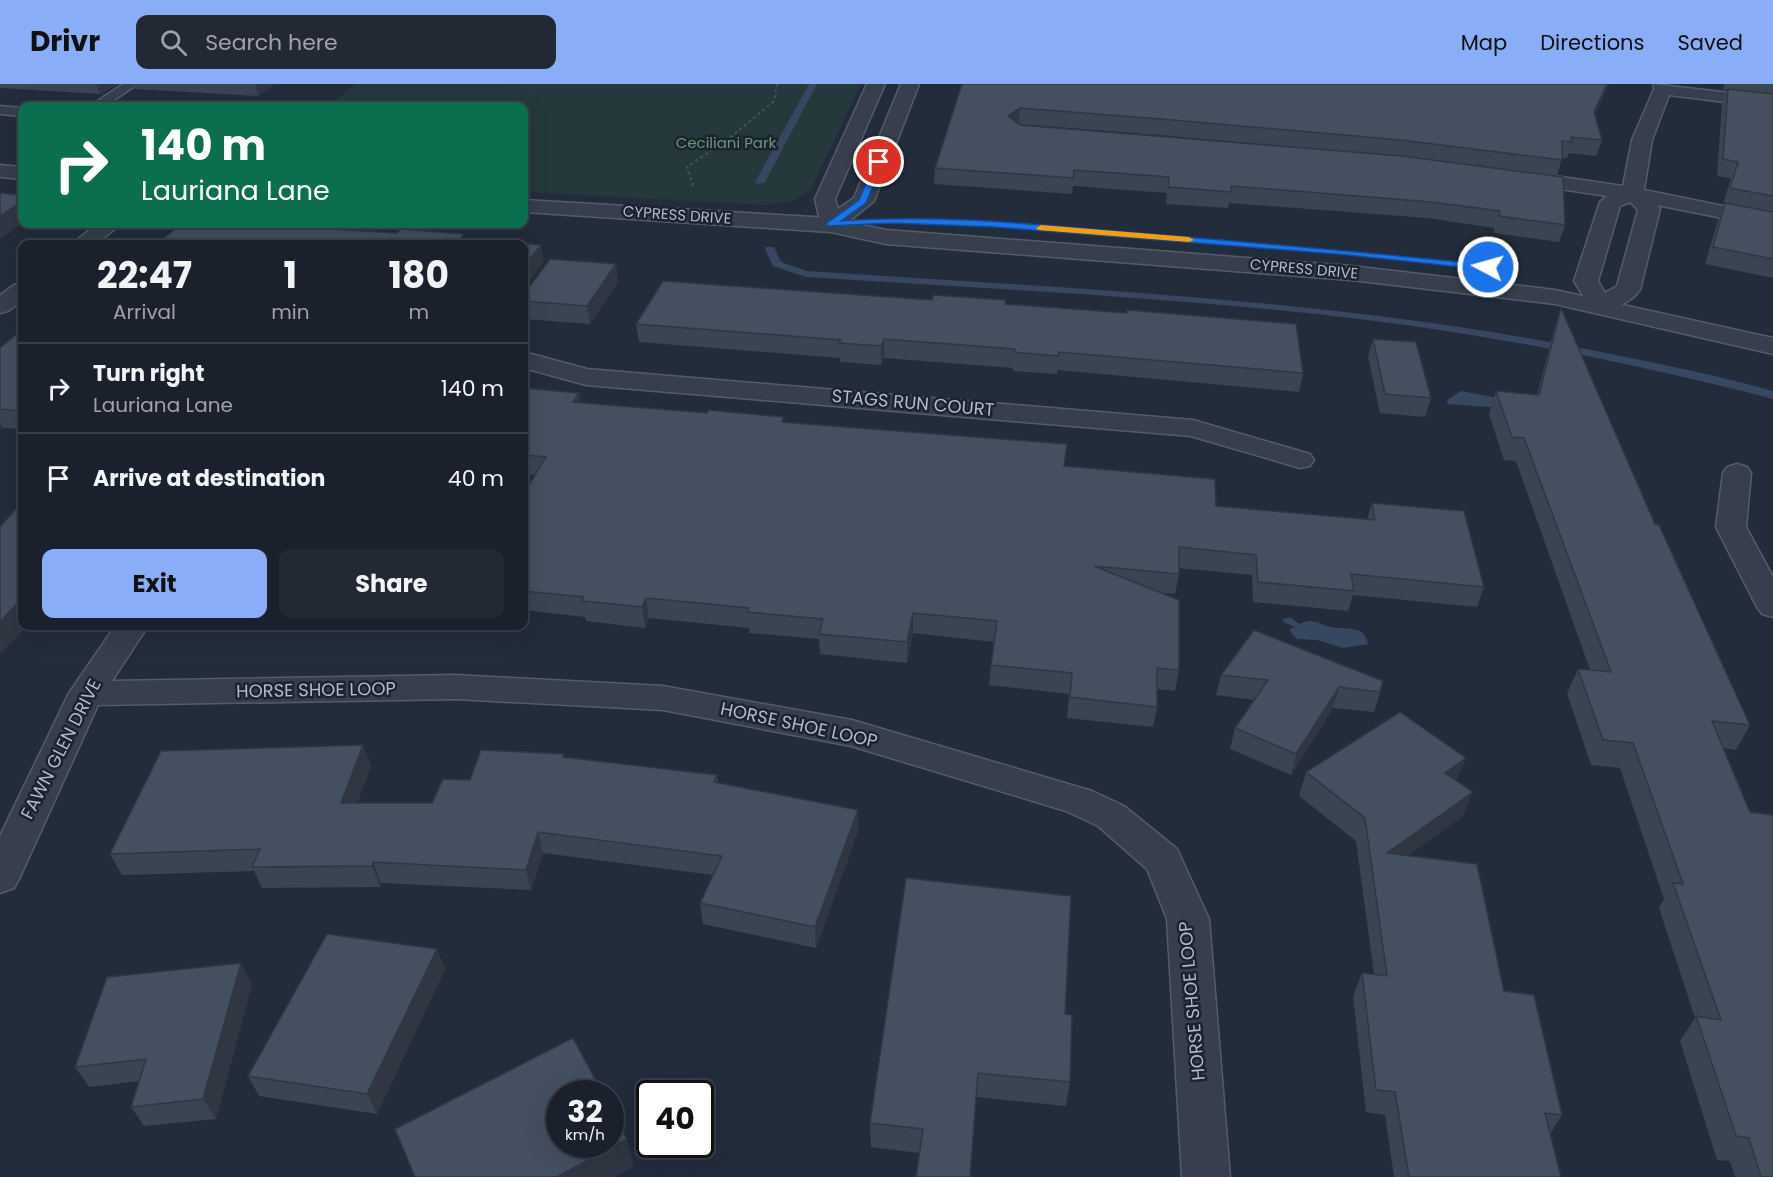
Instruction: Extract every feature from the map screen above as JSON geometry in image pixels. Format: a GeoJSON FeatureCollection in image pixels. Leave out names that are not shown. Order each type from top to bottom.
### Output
{"type":"FeatureCollection","features":[{"type":"Feature","properties":{"kind":"street"},"geometry":{"type":"LineString","coordinates":[[876,84],[825,199],[830,225],[863,201],[910,84]]}},
{"type":"Feature","properties":{"kind":"street"},"geometry":{"type":"LineString","coordinates":[[1633,194],[1635,166],[1648,116],[1663,86],[1773,103]]}},
{"type":"Feature","properties":{"kind":"street"},"geometry":{"type":"LineString","coordinates":[[0,171],[18,173]]}},
{"type":"Feature","properties":{"kind":"street"},"geometry":{"type":"LineString","coordinates":[[1505,175],[1633,194],[1773,222]]}},
{"type":"Feature","properties":{"kind":"street"},"geometry":{"type":"LineString","coordinates":[[1633,194],[1649,209],[1628,290],[1600,305],[1586,281],[1611,202],[1633,194]]}},
{"type":"Feature","properties":{"kind":"street","name":"CYPRESS DRIVE"},"geometry":{"type":"LineString","coordinates":[[528,206],[830,225],[892,220],[994,224],[1488,267]]}},
{"type":"Feature","properties":{"kind":"street","name":"CYPRESS DRIVE"},"geometry":{"type":"LineString","coordinates":[[830,225],[886,237],[1351,273],[1555,297],[1600,305],[1773,346]]}},
{"type":"Feature","properties":{"kind":"street"},"geometry":{"type":"LineString","coordinates":[[88,240],[105,228]]}},
{"type":"Feature","properties":{"kind":"street"},"geometry":{"type":"LineString","coordinates":[[1522,272],[1586,281],[1650,295]]}},
{"type":"Feature","properties":{"kind":"street","name":"STAGS RUN COURT"},"geometry":{"type":"LineString","coordinates":[[528,361],[586,377],[1193,428],[1300,459]]}},
{"type":"Feature","properties":{"kind":"street"},"geometry":{"type":"LineString","coordinates":[[1737,473],[1731,527],[1773,607]]}},
{"type":"Feature","properties":{"kind":"street","name":"FAWN GLEN DRIVE"},"geometry":{"type":"LineString","coordinates":[[0,877],[86,693],[129,630]]}},
{"type":"Feature","properties":{"kind":"street","name":"HORSE SHOE LOOP"},"geometry":{"type":"LineString","coordinates":[[86,693],[455,687],[663,698],[852,734],[1079,801],[1111,816],[1163,860],[1188,919],[1206,1177]]}},
{"type":"Feature","properties":{"kind":"lane"},"geometry":{"type":"LineString","coordinates":[[103,102],[132,84]]}},
{"type":"Feature","properties":{"kind":"lane"},"geometry":{"type":"LineString","coordinates":[[0,110],[18,112]]}},
{"type":"Feature","properties":{"kind":"path"},"geometry":{"type":"LineString","coordinates":[[696,193],[687,167],[732,136],[774,101],[777,84]]}},
{"type":"Feature","properties":{"kind":"green space","name":"Ceciliani Park"},"geometry":{"type":"Polygon","coordinates":[[[356,84],[861,84],[810,191],[790,202],[765,205],[528,192],[528,102],[332,102],[356,84]]]}},
{"type":"Feature","properties":{"kind":"water"},"geometry":{"type":"Polygon","coordinates":[[[1461,391],[1503,399],[1500,408],[1448,404],[1447,400],[1461,391]]]}},
{"type":"Feature","properties":{"kind":"water"},"geometry":{"type":"Polygon","coordinates":[[[1290,617],[1299,624],[1312,621],[1331,627],[1354,629],[1363,633],[1368,644],[1343,648],[1317,640],[1297,639],[1290,629],[1295,627],[1283,622],[1283,619],[1290,617]]]}},
{"type":"Feature","properties":{"kind":"building"},"geometry":{"type":"Polygon","coordinates":[[[962,84],[1607,84],[1594,112],[1602,140],[1571,137],[1572,142],[1562,141],[1562,160],[1401,140],[1173,120],[1020,108],[1008,116],[1020,125],[1402,156],[1563,177],[1565,225],[1499,216],[1500,211],[1431,202],[1231,186],[1231,192],[1168,187],[1169,177],[1074,170],[1073,178],[935,168],[962,84]]]}},
{"type":"Feature","properties":{"kind":"building"},"geometry":{"type":"Polygon","coordinates":[[[1728,89],[1773,94],[1773,196],[1730,188],[1738,162],[1723,159],[1728,89]]]}},
{"type":"Feature","properties":{"kind":"building"},"geometry":{"type":"Polygon","coordinates":[[[0,193],[18,195],[18,205],[0,216],[0,193]]]}},
{"type":"Feature","properties":{"kind":"building"},"geometry":{"type":"Polygon","coordinates":[[[1725,203],[1773,212],[1773,259],[1713,247],[1725,203]]]}},
{"type":"Feature","properties":{"kind":"building"},"geometry":{"type":"Polygon","coordinates":[[[177,228],[312,228],[397,233],[401,229],[464,234],[460,239],[474,240],[161,240],[177,228]]]}},
{"type":"Feature","properties":{"kind":"building"},"geometry":{"type":"Polygon","coordinates":[[[528,244],[541,245],[528,262],[528,244]]]}},
{"type":"Feature","properties":{"kind":"building"},"geometry":{"type":"Polygon","coordinates":[[[550,259],[616,264],[587,306],[528,301],[528,289],[550,259]]]}},
{"type":"Feature","properties":{"kind":"building"},"geometry":{"type":"Polygon","coordinates":[[[663,281],[932,300],[933,295],[1006,300],[1005,304],[1127,313],[1127,310],[1296,324],[1303,373],[1059,352],[1058,356],[1014,352],[1015,349],[884,339],[881,346],[839,343],[841,340],[636,324],[663,281]]]}},
{"type":"Feature","properties":{"kind":"building"},"geometry":{"type":"Polygon","coordinates":[[[1561,308],[1655,524],[1659,525],[1750,725],[1712,721],[1750,812],[1773,815],[1773,1177],[1761,1177],[1749,1138],[1736,1136],[1696,1016],[1721,1020],[1673,883],[1683,884],[1633,743],[1603,740],[1578,669],[1611,672],[1524,438],[1512,437],[1496,391],[1539,395],[1561,308]]]}},
{"type":"Feature","properties":{"kind":"building"},"geometry":{"type":"Polygon","coordinates":[[[18,333],[18,411],[0,409],[0,348],[18,333]]]}},
{"type":"Feature","properties":{"kind":"building"},"geometry":{"type":"Polygon","coordinates":[[[1373,339],[1416,342],[1431,398],[1385,394],[1373,339]]]}},
{"type":"Feature","properties":{"kind":"building"},"geometry":{"type":"Polygon","coordinates":[[[528,388],[579,393],[573,402],[707,413],[708,410],[784,417],[782,422],[1067,444],[1064,466],[1215,479],[1216,506],[1375,520],[1372,503],[1464,511],[1484,587],[1351,574],[1354,591],[1258,582],[1256,555],[1179,547],[1179,574],[1094,566],[1179,600],[1179,670],[1157,668],[1157,707],[1070,697],[1072,673],[991,665],[997,621],[913,613],[907,642],[819,634],[823,619],[747,612],[749,608],[646,598],[642,607],[582,601],[584,597],[528,591],[528,486],[546,457],[528,455],[528,388]]]}},
{"type":"Feature","properties":{"kind":"building"},"geometry":{"type":"Polygon","coordinates":[[[18,507],[18,602],[0,622],[0,527],[18,507]]]}},
{"type":"Feature","properties":{"kind":"building"},"geometry":{"type":"Polygon","coordinates":[[[1254,630],[1383,681],[1380,692],[1339,687],[1296,754],[1235,728],[1268,680],[1221,675],[1254,630]]]}},
{"type":"Feature","properties":{"kind":"building"},"geometry":{"type":"Polygon","coordinates":[[[1400,712],[1466,758],[1445,773],[1473,792],[1387,853],[1477,864],[1504,991],[1534,995],[1562,1115],[1545,1113],[1561,1177],[1409,1177],[1395,1092],[1376,1090],[1362,973],[1387,976],[1365,818],[1306,772],[1400,712]]]}},
{"type":"Feature","properties":{"kind":"building"},"geometry":{"type":"Polygon","coordinates":[[[363,745],[341,803],[432,803],[443,779],[470,780],[481,750],[564,754],[563,757],[717,775],[714,782],[858,810],[815,927],[700,903],[722,856],[538,832],[526,870],[373,862],[372,866],[252,867],[260,849],[110,854],[161,751],[363,745]]]}},
{"type":"Feature","properties":{"kind":"building"},"geometry":{"type":"Polygon","coordinates":[[[906,878],[1071,896],[1065,1014],[1072,1015],[1070,1082],[978,1073],[970,1177],[916,1177],[923,1129],[870,1123],[906,878]]]}},
{"type":"Feature","properties":{"kind":"building"},"geometry":{"type":"Polygon","coordinates":[[[327,934],[437,949],[367,1094],[248,1076],[327,934]]]}},
{"type":"Feature","properties":{"kind":"building"},"geometry":{"type":"Polygon","coordinates":[[[241,963],[203,1099],[131,1107],[146,1059],[75,1067],[107,977],[241,963]]]}},
{"type":"Feature","properties":{"kind":"building"},"geometry":{"type":"Polygon","coordinates":[[[573,1038],[596,1080],[546,1080],[546,1158],[592,1158],[557,1177],[415,1177],[395,1129],[573,1038]]]}},
{"type":"Feature","properties":{"kind":"waterway"},"geometry":{"type":"LineString","coordinates":[[760,182],[813,84]]}},
{"type":"Feature","properties":{"kind":"waterway"},"geometry":{"type":"LineString","coordinates":[[770,249],[777,264],[806,274],[1232,303],[1444,327],[1550,344],[1699,376],[1773,395]]}},
{"type":"Feature","properties":{"kind":"slow traffic"},"geometry":{"type":"LineString","coordinates":[[1041,228],[1189,240]]}},
{"type":"Feature","properties":{"kind":"route"},"geometry":{"type":"LineString","coordinates":[[879,162],[863,201],[830,225],[892,220],[994,224],[1348,253],[1488,267]]}}]}
